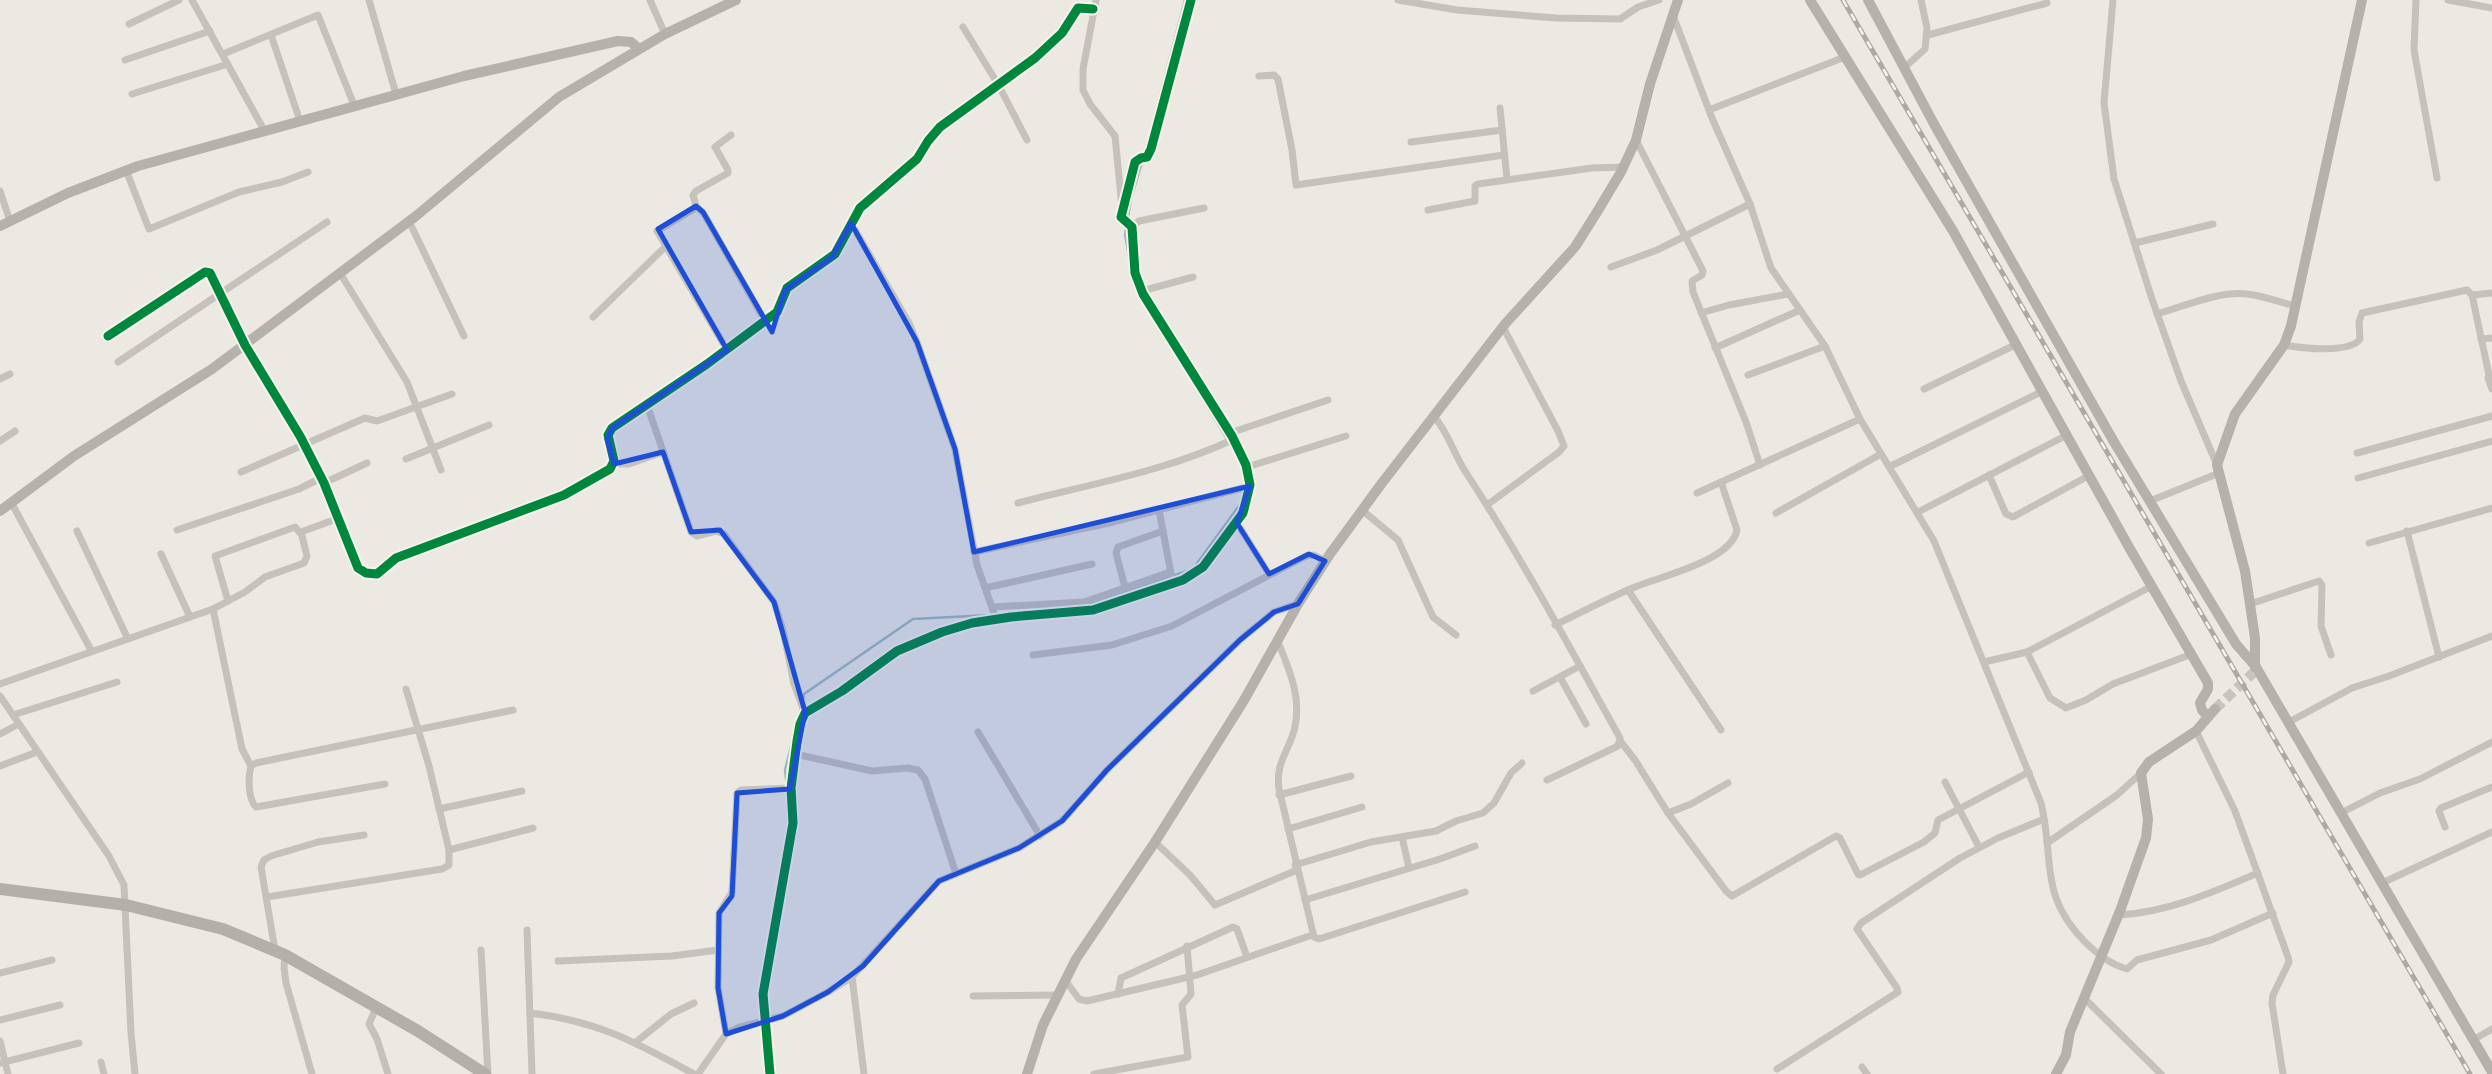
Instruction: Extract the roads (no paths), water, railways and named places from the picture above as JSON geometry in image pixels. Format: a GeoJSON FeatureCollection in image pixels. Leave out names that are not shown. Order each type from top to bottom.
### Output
{"type":"FeatureCollection","features":[{"type":"Feature","properties":{"kind":"main road"},"geometry":{"type":"LineString","coordinates":[[0,889],[126,905],[223,929],[280,952],[487,1074]]}},
{"type":"Feature","properties":{"kind":"street"},"geometry":{"type":"LineString","coordinates":[[129,24],[178,0]]}},
{"type":"Feature","properties":{"kind":"street"},"geometry":{"type":"LineString","coordinates":[[191,0],[264,130]]}},
{"type":"Feature","properties":{"kind":"street"},"geometry":{"type":"LineString","coordinates":[[369,0],[396,94]]}},
{"type":"Feature","properties":{"kind":"street"},"geometry":{"type":"LineString","coordinates":[[650,0],[665,34]]}},
{"type":"Feature","properties":{"kind":"street"},"geometry":{"type":"LineString","coordinates":[[0,511],[74,456],[212,369],[409,221],[559,97],[665,34],[736,0]]}},
{"type":"Feature","properties":{"kind":"street"},"geometry":{"type":"LineString","coordinates":[[1096,0],[1083,69],[1083,90],[1090,104],[1115,136],[1122,209]]}},
{"type":"Feature","properties":{"kind":"street"},"geometry":{"type":"LineString","coordinates":[[803,708],[834,696],[897,651],[994,613],[1084,601],[1125,587],[1171,577],[1191,576],[1203,567],[1245,509],[1247,467],[1142,291],[1135,273],[1129,224],[1121,217],[1135,162],[1144,158],[1151,149],[1191,0]]}},
{"type":"Feature","properties":{"kind":"street"},"geometry":{"type":"LineString","coordinates":[[1398,0],[1457,10],[1556,18],[1620,19],[1636,4],[1659,0]]}},
{"type":"Feature","properties":{"kind":"street"},"geometry":{"type":"LineString","coordinates":[[1027,1074],[1043,1025],[1064,979],[1243,702],[1325,561],[1433,415],[1503,327],[1575,247],[1636,140],[1650,84],[1678,0]]}},
{"type":"Feature","properties":{"kind":"street"},"geometry":{"type":"LineString","coordinates":[[1810,0],[1953,231],[2208,683],[2208,689],[2200,703],[2202,710],[2211,713],[2196,731],[2159,755],[2117,795],[2046,843]]}},
{"type":"Feature","properties":{"kind":"street"},"geometry":{"type":"LineString","coordinates":[[1868,0],[1949,151],[2150,501],[2236,644],[2289,722],[2492,1072]]}},
{"type":"Feature","properties":{"kind":"street"},"geometry":{"type":"LineString","coordinates":[[1905,67],[1924,51],[1928,35],[1921,0]]}},
{"type":"Feature","properties":{"kind":"street"},"geometry":{"type":"LineString","coordinates":[[2113,0],[2105,80],[2105,117],[2114,179],[2157,314],[2218,469],[2245,571],[2255,638],[2254,670]]}},
{"type":"Feature","properties":{"kind":"street"},"geometry":{"type":"LineString","coordinates":[[2150,501],[2218,469],[2235,414],[2284,345],[2291,326],[2362,0]]}},
{"type":"Feature","properties":{"kind":"street"},"geometry":{"type":"LineString","coordinates":[[2416,0],[2414,50],[2437,178]]}},
{"type":"Feature","properties":{"kind":"street"},"geometry":{"type":"LineString","coordinates":[[2448,0],[2492,8]]}},
{"type":"Feature","properties":{"kind":"street"},"geometry":{"type":"LineString","coordinates":[[1928,35],[2047,3]]}},
{"type":"Feature","properties":{"kind":"street"},"geometry":{"type":"LineString","coordinates":[[614,464],[607,439],[609,431],[726,350],[779,309],[786,288],[835,254],[864,205],[917,159],[940,127],[999,86],[1054,41],[1078,8],[1093,9]]}},
{"type":"Feature","properties":{"kind":"street"},"geometry":{"type":"LineString","coordinates":[[223,54],[318,15],[354,105]]}},
{"type":"Feature","properties":{"kind":"street"},"geometry":{"type":"LineString","coordinates":[[1674,18],[1709,110],[1750,204],[1768,261],[1825,346],[1860,419],[1934,541],[2029,772],[2045,819],[2048,868],[2060,912],[2101,958],[2127,969],[2137,960],[2211,940],[2273,913]]}},
{"type":"Feature","properties":{"kind":"street"},"geometry":{"type":"LineString","coordinates":[[963,27],[999,86],[1027,141]]}},
{"type":"Feature","properties":{"kind":"street"},"geometry":{"type":"LineString","coordinates":[[125,60],[210,31]]}},
{"type":"Feature","properties":{"kind":"street"},"geometry":{"type":"LineString","coordinates":[[271,35],[300,121]]}},
{"type":"Feature","properties":{"kind":"street"},"geometry":{"type":"LineString","coordinates":[[0,191],[5,224],[68,193],[126,170],[354,105],[464,76],[618,41],[631,42],[639,49]]}},
{"type":"Feature","properties":{"kind":"street"},"geometry":{"type":"LineString","coordinates":[[1709,110],[1845,57]]}},
{"type":"Feature","properties":{"kind":"street"},"geometry":{"type":"LineString","coordinates":[[132,94],[228,64]]}},
{"type":"Feature","properties":{"kind":"street"},"geometry":{"type":"LineString","coordinates":[[1259,76],[1274,75],[1278,79],[1296,185],[1504,155]]}},
{"type":"Feature","properties":{"kind":"street"},"geometry":{"type":"LineString","coordinates":[[1500,108],[1507,179]]}},
{"type":"Feature","properties":{"kind":"street"},"geometry":{"type":"LineString","coordinates":[[1411,142],[1502,130]]}},
{"type":"Feature","properties":{"kind":"street"},"geometry":{"type":"LineString","coordinates":[[731,135],[715,147],[728,172],[694,192],[696,206],[704,214],[765,321]]}},
{"type":"Feature","properties":{"kind":"street"},"geometry":{"type":"LineString","coordinates":[[1636,140],[1703,272],[1691,282],[1760,465]]}},
{"type":"Feature","properties":{"kind":"street"},"geometry":{"type":"LineString","coordinates":[[1428,210],[1475,201],[1477,184],[1623,167]]}},
{"type":"Feature","properties":{"kind":"street"},"geometry":{"type":"LineString","coordinates":[[126,170],[149,229],[239,192],[307,172]]}},
{"type":"Feature","properties":{"kind":"street"},"geometry":{"type":"LineString","coordinates":[[1611,267],[1657,250],[1750,204]]}},
{"type":"Feature","properties":{"kind":"street"},"geometry":{"type":"LineString","coordinates":[[696,206],[657,229],[657,233],[726,350]]}},
{"type":"Feature","properties":{"kind":"street"},"geometry":{"type":"LineString","coordinates":[[1129,224],[1204,208]]}},
{"type":"Feature","properties":{"kind":"street"},"geometry":{"type":"LineString","coordinates":[[409,221],[464,336]]}},
{"type":"Feature","properties":{"kind":"street"},"geometry":{"type":"LineString","coordinates":[[118,362],[327,222]]}},
{"type":"Feature","properties":{"kind":"street"},"geometry":{"type":"LineString","coordinates":[[851,223],[918,342],[955,449],[974,552],[994,613]]}},
{"type":"Feature","properties":{"kind":"street"},"geometry":{"type":"LineString","coordinates":[[2135,243],[2213,224]]}},
{"type":"Feature","properties":{"kind":"street"},"geometry":{"type":"LineString","coordinates":[[593,317],[665,247]]}},
{"type":"Feature","properties":{"kind":"street"},"geometry":{"type":"LineString","coordinates":[[108,336],[205,272],[212,275],[244,345],[323,481],[358,568],[366,573],[377,574],[396,558],[573,491],[614,464]]}},
{"type":"Feature","properties":{"kind":"street"},"geometry":{"type":"LineString","coordinates":[[340,273],[398,367],[417,407],[441,470]]}},
{"type":"Feature","properties":{"kind":"street"},"geometry":{"type":"LineString","coordinates":[[1142,291],[1193,277]]}},
{"type":"Feature","properties":{"kind":"street"},"geometry":{"type":"LineString","coordinates":[[2284,345],[2307,348],[2352,345],[2360,339],[2359,322],[2362,313],[2463,290],[2469,291],[2491,375],[2492,389]]}},
{"type":"Feature","properties":{"kind":"street"},"geometry":{"type":"LineString","coordinates":[[2472,295],[2492,293]]}},
{"type":"Feature","properties":{"kind":"street"},"geometry":{"type":"LineString","coordinates":[[1701,313],[1788,294]]}},
{"type":"Feature","properties":{"kind":"street"},"geometry":{"type":"LineString","coordinates":[[2157,314],[2199,301],[2238,294],[2249,294],[2295,306]]}},
{"type":"Feature","properties":{"kind":"street"},"geometry":{"type":"LineString","coordinates":[[1716,348],[1800,310]]}},
{"type":"Feature","properties":{"kind":"street"},"geometry":{"type":"LineString","coordinates":[[1487,505],[1564,446],[1564,441],[1503,327]]}},
{"type":"Feature","properties":{"kind":"street"},"geometry":{"type":"LineString","coordinates":[[2481,339],[2492,338]]}},
{"type":"Feature","properties":{"kind":"street"},"geometry":{"type":"LineString","coordinates":[[1924,389],[2017,344]]}},
{"type":"Feature","properties":{"kind":"street"},"geometry":{"type":"LineString","coordinates":[[1748,375],[1825,346]]}},
{"type":"Feature","properties":{"kind":"street"},"geometry":{"type":"LineString","coordinates":[[0,379],[10,374]]}},
{"type":"Feature","properties":{"kind":"street"},"geometry":{"type":"LineString","coordinates":[[1889,467],[2043,391]]}},
{"type":"Feature","properties":{"kind":"street"},"geometry":{"type":"LineString","coordinates":[[241,472],[365,418],[377,421],[452,394]]}},
{"type":"Feature","properties":{"kind":"street"},"geometry":{"type":"LineString","coordinates":[[1018,503],[1155,467],[1328,400]]}},
{"type":"Feature","properties":{"kind":"street"},"geometry":{"type":"LineString","coordinates":[[647,405],[691,532],[697,536],[716,531],[724,534],[774,602],[783,630],[794,684],[803,708],[787,789],[793,823],[763,994],[763,1021],[770,1074]]}},
{"type":"Feature","properties":{"kind":"street"},"geometry":{"type":"LineString","coordinates":[[1433,415],[1445,429],[1460,463],[1580,666],[1621,742],[1668,813],[1726,891],[1732,895],[1836,836],[1840,838],[1860,875],[1924,842],[1934,833],[1938,820],[2029,772]]}},
{"type":"Feature","properties":{"kind":"street"},"geometry":{"type":"LineString","coordinates":[[2357,453],[2492,416]]}},
{"type":"Feature","properties":{"kind":"street"},"geometry":{"type":"LineString","coordinates":[[1697,493],[1860,419]]}},
{"type":"Feature","properties":{"kind":"street"},"geometry":{"type":"LineString","coordinates":[[405,459],[489,425]]}},
{"type":"Feature","properties":{"kind":"street"},"geometry":{"type":"LineString","coordinates":[[0,441],[15,431]]}},
{"type":"Feature","properties":{"kind":"street"},"geometry":{"type":"LineString","coordinates":[[1918,512],[2067,435]]}},
{"type":"Feature","properties":{"kind":"street"},"geometry":{"type":"LineString","coordinates":[[1247,467],[1346,436]]}},
{"type":"Feature","properties":{"kind":"street"},"geometry":{"type":"LineString","coordinates":[[2358,478],[2492,441]]}},
{"type":"Feature","properties":{"kind":"street"},"geometry":{"type":"LineString","coordinates":[[614,464],[629,464],[663,452]]}},
{"type":"Feature","properties":{"kind":"street"},"geometry":{"type":"LineString","coordinates":[[1776,513],[1881,454]]}},
{"type":"Feature","properties":{"kind":"street"},"geometry":{"type":"LineString","coordinates":[[177,530],[323,481],[367,463]]}},
{"type":"Feature","properties":{"kind":"street"},"geometry":{"type":"LineString","coordinates":[[1989,475],[2009,517],[2090,475]]}},
{"type":"Feature","properties":{"kind":"street"},"geometry":{"type":"LineString","coordinates":[[1555,625],[1628,590],[1708,559],[1734,539],[1737,530],[1721,482]]}},
{"type":"Feature","properties":{"kind":"street"},"geometry":{"type":"LineString","coordinates":[[974,552],[1248,487]]}},
{"type":"Feature","properties":{"kind":"street"},"geometry":{"type":"LineString","coordinates":[[11,502],[91,650]]}},
{"type":"Feature","properties":{"kind":"street"},"geometry":{"type":"LineString","coordinates":[[2369,543],[2492,508]]}},
{"type":"Feature","properties":{"kind":"street"},"geometry":{"type":"LineString","coordinates":[[1159,510],[1171,577]]}},
{"type":"Feature","properties":{"kind":"street"},"geometry":{"type":"LineString","coordinates":[[1362,510],[1398,540],[1433,617],[1456,635]]}},
{"type":"Feature","properties":{"kind":"street"},"geometry":{"type":"LineString","coordinates":[[300,533],[339,518]]}},
{"type":"Feature","properties":{"kind":"street"},"geometry":{"type":"LineString","coordinates":[[1237,523],[1269,574]]}},
{"type":"Feature","properties":{"kind":"street"},"geometry":{"type":"LineString","coordinates":[[0,684],[212,609],[228,601],[245,592],[265,577],[305,562],[307,556],[300,533],[295,527],[215,556],[228,601]]}},
{"type":"Feature","properties":{"kind":"street"},"geometry":{"type":"LineString","coordinates":[[77,531],[128,639]]}},
{"type":"Feature","properties":{"kind":"street"},"geometry":{"type":"LineString","coordinates":[[1125,587],[1116,553],[1118,547],[1163,531]]}},
{"type":"Feature","properties":{"kind":"street"},"geometry":{"type":"LineString","coordinates":[[2407,531],[2439,657]]}},
{"type":"Feature","properties":{"kind":"street"},"geometry":{"type":"LineString","coordinates":[[161,554],[190,617]]}},
{"type":"Feature","properties":{"kind":"street"},"geometry":{"type":"LineString","coordinates":[[1033,655],[1112,645],[1172,626],[1309,554],[1325,561]]}},
{"type":"Feature","properties":{"kind":"street"},"geometry":{"type":"LineString","coordinates":[[985,588],[1092,564]]}},
{"type":"Feature","properties":{"kind":"street"},"geometry":{"type":"LineString","coordinates":[[994,613],[1093,610],[1171,577]]}},
{"type":"Feature","properties":{"kind":"street"},"geometry":{"type":"LineString","coordinates":[[2250,604],[2319,582],[2322,585],[2321,626],[2331,655]]}},
{"type":"Feature","properties":{"kind":"street"},"geometry":{"type":"LineString","coordinates":[[1984,662],[2027,652],[2152,586]]}},
{"type":"Feature","properties":{"kind":"street"},"geometry":{"type":"LineString","coordinates":[[1628,590],[1721,730]]}},
{"type":"Feature","properties":{"kind":"street"},"geometry":{"type":"LineString","coordinates":[[530,1013],[576,1020],[601,1028],[636,1042],[696,1074],[726,1034],[740,1027],[783,1016],[852,977],[928,890],[939,881],[996,858],[1040,836],[1062,821],[1107,769],[1240,640],[1274,612],[1298,604]]}},
{"type":"Feature","properties":{"kind":"street"},"geometry":{"type":"LineString","coordinates":[[212,609],[242,748],[251,766],[252,801],[256,807],[385,784]]}},
{"type":"Feature","properties":{"kind":"street"},"geometry":{"type":"LineString","coordinates":[[2289,722],[2352,688],[2492,636]]}},
{"type":"Feature","properties":{"kind":"street"},"geometry":{"type":"LineString","coordinates":[[1278,642],[1297,697],[1293,732],[1278,769],[1279,795],[1312,935],[1319,939],[1465,892]]}},
{"type":"Feature","properties":{"kind":"street"},"geometry":{"type":"LineString","coordinates":[[2027,652],[2050,698],[2066,708],[2113,684],[2192,654]]}},
{"type":"Feature","properties":{"kind":"street"},"geometry":{"type":"LineString","coordinates":[[1533,691],[1580,666]]}},
{"type":"Feature","properties":{"kind":"street"},"geometry":{"type":"LineString","coordinates":[[1560,677],[1586,724]]}},
{"type":"Feature","properties":{"kind":"street"},"geometry":{"type":"LineString","coordinates":[[13,715],[117,682]]}},
{"type":"Feature","properties":{"kind":"street"},"geometry":{"type":"LineString","coordinates":[[267,897],[445,868],[450,863],[439,809],[406,689]]}},
{"type":"Feature","properties":{"kind":"street"},"geometry":{"type":"LineString","coordinates":[[0,696],[120,873],[126,905],[135,1074]]}},
{"type":"Feature","properties":{"kind":"street"},"geometry":{"type":"LineString","coordinates":[[251,766],[513,709]]}},
{"type":"Feature","properties":{"kind":"street"},"geometry":{"type":"LineString","coordinates":[[0,734],[19,724]]}},
{"type":"Feature","properties":{"kind":"street"},"geometry":{"type":"LineString","coordinates":[[2196,731],[2235,811],[2288,957],[2289,962],[2272,1003],[2283,1074]]}},
{"type":"Feature","properties":{"kind":"street"},"geometry":{"type":"LineString","coordinates":[[978,732],[1040,836]]}},
{"type":"Feature","properties":{"kind":"street"},"geometry":{"type":"LineString","coordinates":[[1547,780],[1618,746],[1621,742]]}},
{"type":"Feature","properties":{"kind":"street"},"geometry":{"type":"LineString","coordinates":[[2341,813],[2379,793],[2420,779],[2492,742]]}},
{"type":"Feature","properties":{"kind":"street"},"geometry":{"type":"LineString","coordinates":[[0,766],[37,752]]}},
{"type":"Feature","properties":{"kind":"street"},"geometry":{"type":"LineString","coordinates":[[795,754],[872,771],[908,768],[918,770],[925,779],[957,874]]}},
{"type":"Feature","properties":{"kind":"street"},"geometry":{"type":"LineString","coordinates":[[1155,842],[1215,905],[1296,868],[1350,848],[1436,831],[1456,821],[1483,813],[1494,803],[1511,773],[1522,763]]}},
{"type":"Feature","properties":{"kind":"street"},"geometry":{"type":"LineString","coordinates":[[2056,1074],[2066,1055],[2070,1032],[2119,915],[2148,828],[2141,773]]}},
{"type":"Feature","properties":{"kind":"street"},"geometry":{"type":"LineString","coordinates":[[1279,795],[1351,776]]}},
{"type":"Feature","properties":{"kind":"street"},"geometry":{"type":"LineString","coordinates":[[1945,782],[1979,847]]}},
{"type":"Feature","properties":{"kind":"street"},"geometry":{"type":"LineString","coordinates":[[1668,813],[1691,804],[1728,783]]}},
{"type":"Feature","properties":{"kind":"street"},"geometry":{"type":"LineString","coordinates":[[2445,827],[2439,811],[2441,808],[2492,788]]}},
{"type":"Feature","properties":{"kind":"street"},"geometry":{"type":"LineString","coordinates":[[726,1034],[719,1002],[719,913],[732,892],[737,793],[741,790],[787,789]]}},
{"type":"Feature","properties":{"kind":"street"},"geometry":{"type":"LineString","coordinates":[[439,809],[522,791]]}},
{"type":"Feature","properties":{"kind":"street"},"geometry":{"type":"LineString","coordinates":[[1288,829],[1362,807]]}},
{"type":"Feature","properties":{"kind":"street"},"geometry":{"type":"LineString","coordinates":[[1777,1069],[1899,990],[1867,946],[1857,926],[1979,847],[2045,819]]}},
{"type":"Feature","properties":{"kind":"street"},"geometry":{"type":"LineString","coordinates":[[449,850],[533,828]]}},
{"type":"Feature","properties":{"kind":"street"},"geometry":{"type":"LineString","coordinates":[[2382,883],[2492,832]]}},
{"type":"Feature","properties":{"kind":"street"},"geometry":{"type":"LineString","coordinates":[[312,1074],[286,983],[261,867],[267,857],[318,842],[364,835]]}},
{"type":"Feature","properties":{"kind":"street"},"geometry":{"type":"LineString","coordinates":[[1402,837],[1409,868]]}},
{"type":"Feature","properties":{"kind":"street"},"geometry":{"type":"LineString","coordinates":[[1305,900],[1475,846]]}},
{"type":"Feature","properties":{"kind":"street"},"geometry":{"type":"LineString","coordinates":[[2119,915],[2141,914],[2190,901],[2258,873]]}},
{"type":"Feature","properties":{"kind":"street"},"geometry":{"type":"LineString","coordinates":[[1118,994],[1121,978],[1234,927],[1247,957]]}},
{"type":"Feature","properties":{"kind":"street"},"geometry":{"type":"LineString","coordinates":[[527,930],[532,1074]]}},
{"type":"Feature","properties":{"kind":"street"},"geometry":{"type":"LineString","coordinates":[[1064,979],[1082,1000],[1118,994],[1191,976],[1312,935]]}},
{"type":"Feature","properties":{"kind":"street"},"geometry":{"type":"LineString","coordinates":[[1094,1074],[1188,1057],[1182,1005],[1190,996],[1191,976],[1187,946]]}},
{"type":"Feature","properties":{"kind":"street"},"geometry":{"type":"LineString","coordinates":[[481,950],[487,1074]]}},
{"type":"Feature","properties":{"kind":"street"},"geometry":{"type":"LineString","coordinates":[[558,961],[672,956],[718,950]]}},
{"type":"Feature","properties":{"kind":"street"},"geometry":{"type":"LineString","coordinates":[[0,974],[52,960]]}},
{"type":"Feature","properties":{"kind":"street"},"geometry":{"type":"LineString","coordinates":[[852,977],[864,1074]]}},
{"type":"Feature","properties":{"kind":"street"},"geometry":{"type":"LineString","coordinates":[[973,996],[1057,995]]}},
{"type":"Feature","properties":{"kind":"street"},"geometry":{"type":"LineString","coordinates":[[2084,999],[2161,1074]]}},
{"type":"Feature","properties":{"kind":"street"},"geometry":{"type":"LineString","coordinates":[[636,1042],[663,1020],[694,1003]]}},
{"type":"Feature","properties":{"kind":"street"},"geometry":{"type":"LineString","coordinates":[[0,1020],[60,1005]]}},
{"type":"Feature","properties":{"kind":"street"},"geometry":{"type":"LineString","coordinates":[[376,1009],[369,1024],[378,1041],[388,1074]]}},
{"type":"Feature","properties":{"kind":"street"},"geometry":{"type":"LineString","coordinates":[[2473,1040],[2492,1029]]}},
{"type":"Feature","properties":{"kind":"street"},"geometry":{"type":"LineString","coordinates":[[0,1041],[2,1062],[8,1074]]}},
{"type":"Feature","properties":{"kind":"street"},"geometry":{"type":"LineString","coordinates":[[2,1062],[79,1043]]}},
{"type":"Feature","properties":{"kind":"street"},"geometry":{"type":"LineString","coordinates":[[101,1062],[104,1074]]}},
{"type":"Feature","properties":{"kind":"waterway"},"geometry":{"type":"LineString","coordinates":[[1145,153],[1185,0]]}},
{"type":"Feature","properties":{"kind":"waterway"},"geometry":{"type":"LineString","coordinates":[[1132,272],[1125,235],[1131,199],[1143,159]]}},
{"type":"Feature","properties":{"kind":"waterway"},"geometry":{"type":"LineString","coordinates":[[1145,304],[1238,457]]}},
{"type":"Feature","properties":{"kind":"waterway"},"geometry":{"type":"LineString","coordinates":[[1085,604],[1095,603],[1193,569],[1244,499]]}},
{"type":"Feature","properties":{"kind":"waterway"},"geometry":{"type":"LineString","coordinates":[[803,700],[804,694],[913,619],[991,615],[1068,606]]}},
{"type":"Feature","properties":{"kind":"waterway"},"geometry":{"type":"LineString","coordinates":[[788,796],[785,770],[801,707]]}},
{"type":"Feature","properties":{"kind":"waterway"},"geometry":{"type":"LineString","coordinates":[[760,996],[790,817]]}},
{"type":"Feature","properties":{"kind":"waterway"},"geometry":{"type":"LineString","coordinates":[[760,1003],[766,1074]]}},
{"type":"Feature","properties":{"kind":"tunnel"},"geometry":{"type":"LineString","coordinates":[[2215,709],[2253,673]]}},
{"type":"Feature","properties":{"kind":"railway"},"geometry":{"type":"LineString","coordinates":[[1843,0],[2470,1074]]}}]}
